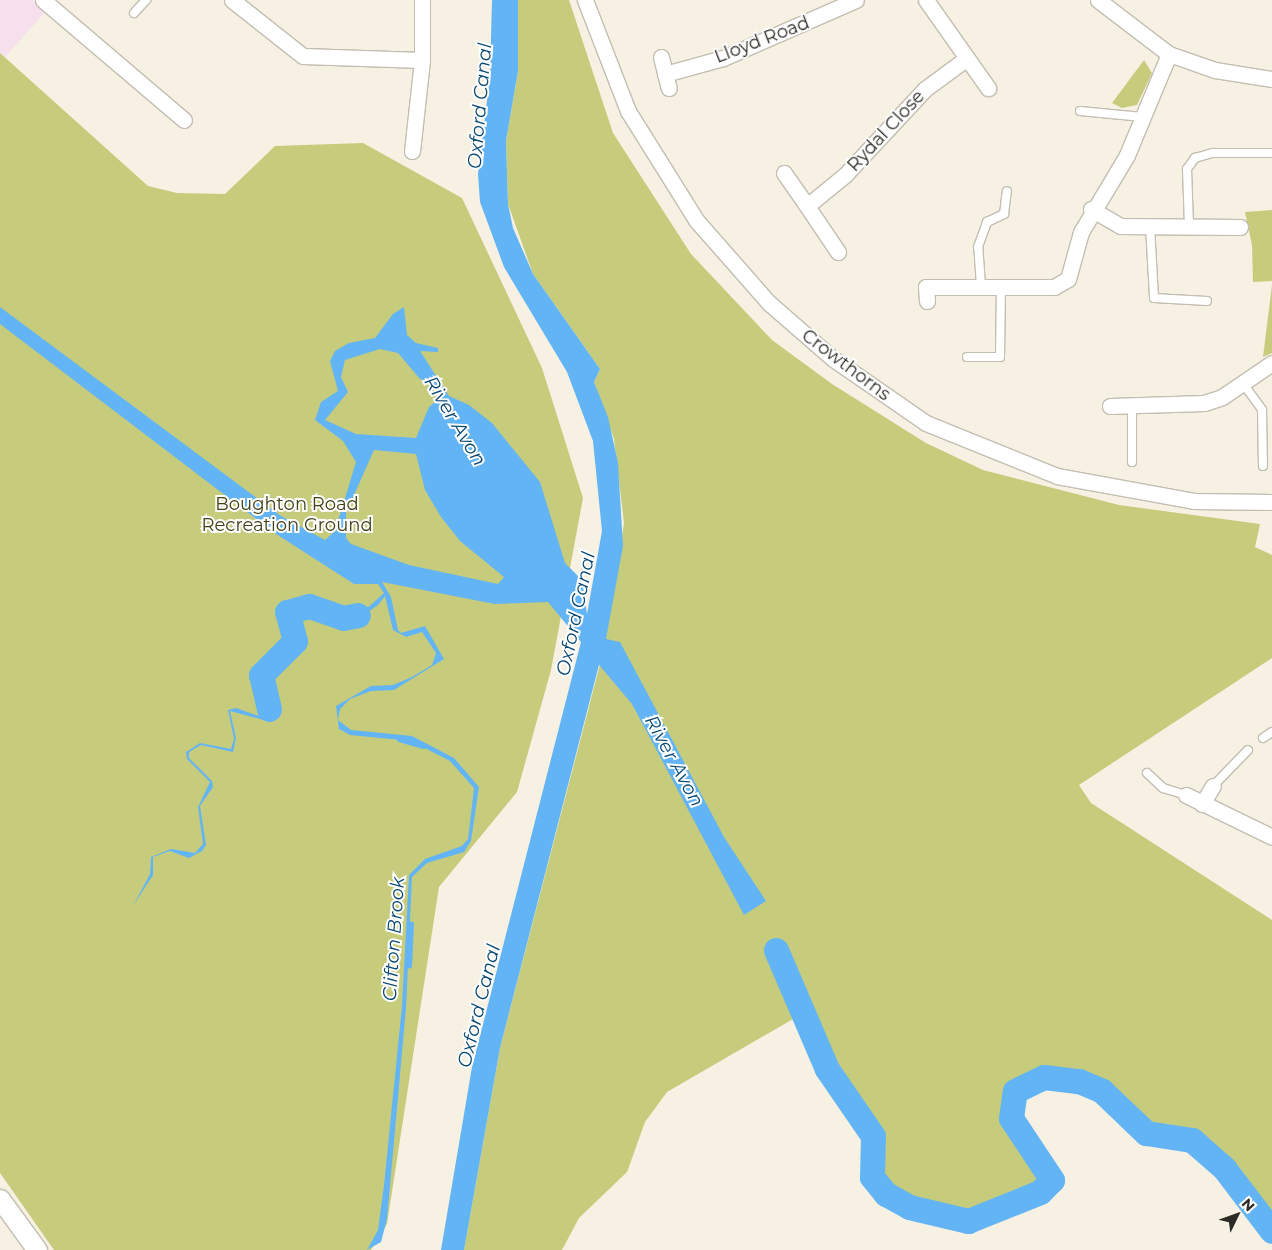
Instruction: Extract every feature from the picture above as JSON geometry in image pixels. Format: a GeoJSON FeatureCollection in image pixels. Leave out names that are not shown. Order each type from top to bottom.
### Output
{"type":"FeatureCollection","features":[{"type":"Feature","properties":{"kind":"street"},"geometry":{"type":"LineString","coordinates":[[43,0],[177,103],[184,120]]}},
{"type":"Feature","properties":{"kind":"street"},"geometry":{"type":"LineString","coordinates":[[232,0],[303,56],[422,60]]}},
{"type":"Feature","properties":{"kind":"street"},"geometry":{"type":"LineString","coordinates":[[412,151],[422,60],[422,0]]}},
{"type":"Feature","properties":{"kind":"street","name":"Crowthorns"},"geometry":{"type":"LineString","coordinates":[[585,0],[628,112],[690,212],[769,303],[832,358],[926,423],[1058,476],[1194,501],[1272,502]]}},
{"type":"Feature","properties":{"kind":"street","name":"Lloyd Road"},"geometry":{"type":"LineString","coordinates":[[661,57],[667,81],[856,0]]}},
{"type":"Feature","properties":{"kind":"street"},"geometry":{"type":"LineString","coordinates":[[926,0],[988,88]]}},
{"type":"Feature","properties":{"kind":"street"},"geometry":{"type":"LineString","coordinates":[[1098,0],[1169,54],[1216,70],[1272,79]]}},
{"type":"Feature","properties":{"kind":"street"},"geometry":{"type":"LineString","coordinates":[[927,301],[926,287],[1054,287],[1068,278],[1091,209],[1126,155],[1169,54]]}},
{"type":"Feature","properties":{"kind":"street","name":"Rydal Close"},"geometry":{"type":"LineString","coordinates":[[807,206],[845,174],[925,89],[967,58]]}},
{"type":"Feature","properties":{"kind":"street"},"geometry":{"type":"LineString","coordinates":[[784,173],[838,252]]}},
{"type":"Feature","properties":{"kind":"street"},"geometry":{"type":"LineString","coordinates":[[1091,209],[1121,226],[1240,227]]}},
{"type":"Feature","properties":{"kind":"street"},"geometry":{"type":"LineString","coordinates":[[1110,406],[1204,404],[1272,363]]}},
{"type":"Feature","properties":{"kind":"street"},"geometry":{"type":"LineString","coordinates":[[1202,804],[1213,786]]}},
{"type":"Feature","properties":{"kind":"street"},"geometry":{"type":"LineString","coordinates":[[1186,795],[1272,837]]}},
{"type":"Feature","properties":{"kind":"street"},"geometry":{"type":"LineString","coordinates":[[0,1199],[37,1250]]}},
{"type":"Feature","properties":{"kind":"lane"},"geometry":{"type":"LineString","coordinates":[[134,13],[146,0]]}},
{"type":"Feature","properties":{"kind":"lane"},"geometry":{"type":"LineString","coordinates":[[1080,111],[1143,117]]}},
{"type":"Feature","properties":{"kind":"lane"},"geometry":{"type":"LineString","coordinates":[[1189,226],[1187,169],[1196,158],[1213,153],[1272,153]]}},
{"type":"Feature","properties":{"kind":"lane"},"geometry":{"type":"LineString","coordinates":[[981,286],[978,246],[987,222],[1004,214],[1007,191]]}},
{"type":"Feature","properties":{"kind":"lane"},"geometry":{"type":"LineString","coordinates":[[1150,226],[1154,298],[1207,301]]}},
{"type":"Feature","properties":{"kind":"lane"},"geometry":{"type":"LineString","coordinates":[[967,357],[1000,357],[1001,287]]}},
{"type":"Feature","properties":{"kind":"lane"},"geometry":{"type":"LineString","coordinates":[[1242,381],[1262,410],[1263,466]]}},
{"type":"Feature","properties":{"kind":"lane"},"geometry":{"type":"LineString","coordinates":[[1132,405],[1132,462]]}},
{"type":"Feature","properties":{"kind":"lane"},"geometry":{"type":"LineString","coordinates":[[1263,738],[1272,732]]}},
{"type":"Feature","properties":{"kind":"lane"},"geometry":{"type":"LineString","coordinates":[[1213,786],[1248,750]]}},
{"type":"Feature","properties":{"kind":"lane"},"geometry":{"type":"LineString","coordinates":[[1147,773],[1163,788],[1186,795]]}},
{"type":"Feature","properties":{"kind":"shaded area"},"geometry":{"type":"Polygon","coordinates":[[[0,0],[33,0],[46,11],[5,57],[0,53],[0,0]]]}},
{"type":"Feature","properties":{"kind":"green space"},"geometry":{"type":"Polygon","coordinates":[[[518,0],[569,0],[613,133],[691,254],[772,340],[832,384],[926,443],[983,470],[1119,505],[1260,524],[1255,547],[1272,555],[1272,658],[1079,785],[1091,803],[1272,920],[1272,1231],[1224,1168],[1192,1140],[1146,1133],[1102,1091],[1079,1081],[1044,1077],[1015,1091],[1011,1118],[1052,1180],[1040,1192],[968,1221],[909,1207],[876,1186],[873,1136],[827,1069],[800,1015],[667,1092],[645,1122],[627,1172],[579,1218],[562,1250],[464,1250],[500,1048],[604,649],[624,523],[614,439],[594,382],[600,369],[533,274],[508,204],[506,141],[518,71],[518,0]]]}},
{"type":"Feature","properties":{"kind":"green space","name":"Boughton Road Recreation Ground"},"geometry":{"type":"Polygon","coordinates":[[[0,53],[148,186],[177,193],[225,194],[275,146],[363,143],[462,198],[542,368],[583,498],[551,670],[517,792],[439,887],[387,1224],[371,1250],[54,1250],[0,1173],[0,53]]]}},
{"type":"Feature","properties":{"kind":"green space"},"geometry":{"type":"Polygon","coordinates":[[[1144,60],[1152,73],[1137,105],[1122,108],[1112,103],[1144,60]]]}},
{"type":"Feature","properties":{"kind":"green space"},"geometry":{"type":"Polygon","coordinates":[[[1272,210],[1272,281],[1253,282],[1252,245],[1245,212],[1272,210]]]}},
{"type":"Feature","properties":{"kind":"green space"},"geometry":{"type":"Polygon","coordinates":[[[1272,285],[1272,353],[1263,357],[1272,285]]]}},
{"type":"Feature","properties":{"kind":"water","name":"Oxford Canal"},"geometry":{"type":"Polygon","coordinates":[[[492,0],[518,0],[518,71],[506,141],[508,204],[513,228],[533,274],[600,369],[594,382],[608,417],[618,463],[623,546],[606,639],[620,642],[724,837],[766,901],[744,915],[632,704],[599,665],[500,1048],[464,1250],[441,1250],[472,1067],[581,642],[548,602],[495,604],[382,582],[391,597],[398,630],[401,633],[425,626],[444,659],[394,690],[371,691],[350,699],[340,709],[338,720],[351,730],[412,736],[454,758],[479,787],[471,841],[464,852],[427,863],[412,877],[406,1008],[387,1219],[381,1242],[367,1250],[378,1230],[384,1185],[402,1006],[409,875],[425,859],[462,846],[468,839],[474,788],[450,761],[411,741],[350,735],[339,729],[336,706],[371,686],[393,685],[412,677],[432,665],[436,653],[422,632],[406,637],[393,630],[385,596],[378,605],[365,614],[344,619],[305,605],[288,613],[296,642],[267,667],[264,676],[270,713],[264,720],[230,711],[236,738],[233,752],[201,745],[189,752],[189,758],[212,781],[213,787],[200,806],[206,845],[202,851],[189,858],[170,851],[153,857],[153,875],[133,906],[150,874],[151,857],[171,849],[195,853],[203,844],[198,807],[210,782],[187,759],[186,752],[200,743],[231,749],[234,739],[228,710],[236,708],[262,717],[268,711],[261,677],[265,665],[293,640],[286,613],[305,603],[343,615],[364,611],[384,593],[378,584],[354,584],[276,534],[0,324],[0,307],[281,516],[325,540],[335,531],[356,462],[343,441],[315,420],[321,402],[338,391],[330,361],[335,351],[349,343],[375,338],[393,314],[404,307],[407,335],[416,343],[438,348],[438,352],[420,351],[449,396],[469,405],[492,423],[540,482],[565,563],[582,580],[587,614],[602,531],[593,441],[567,372],[504,267],[480,202],[478,174],[490,76],[492,0]],[[380,349],[345,360],[341,377],[348,392],[325,420],[356,434],[416,438],[429,407],[440,398],[431,382],[420,379],[398,353],[380,349]],[[374,450],[346,513],[346,538],[351,544],[409,565],[498,584],[504,577],[460,541],[441,517],[425,490],[416,454],[374,450]]]}},
{"type":"Feature","properties":{"kind":"waterway"},"geometry":{"type":"LineString","coordinates":[[269,709],[261,675],[295,641],[287,612],[309,606],[343,618],[358,615]]}},
{"type":"Feature","properties":{"kind":"waterway","name":"Clifton Brook"},"geometry":{"type":"LineString","coordinates":[[399,739],[423,746]]}},
{"type":"Feature","properties":{"kind":"waterway","name":"Clifton Brook"},"geometry":{"type":"LineString","coordinates":[[409,966],[411,924]]}},
{"type":"Feature","properties":{"kind":"waterway","name":"River Avon"},"geometry":{"type":"LineString","coordinates":[[776,950],[827,1069],[873,1136],[872,1177],[886,1194],[909,1207],[968,1221],[1040,1192],[1052,1180],[1011,1118],[1015,1091],[1044,1077],[1079,1081],[1102,1091],[1146,1133],[1192,1140],[1224,1168],[1272,1231]]}}]}
